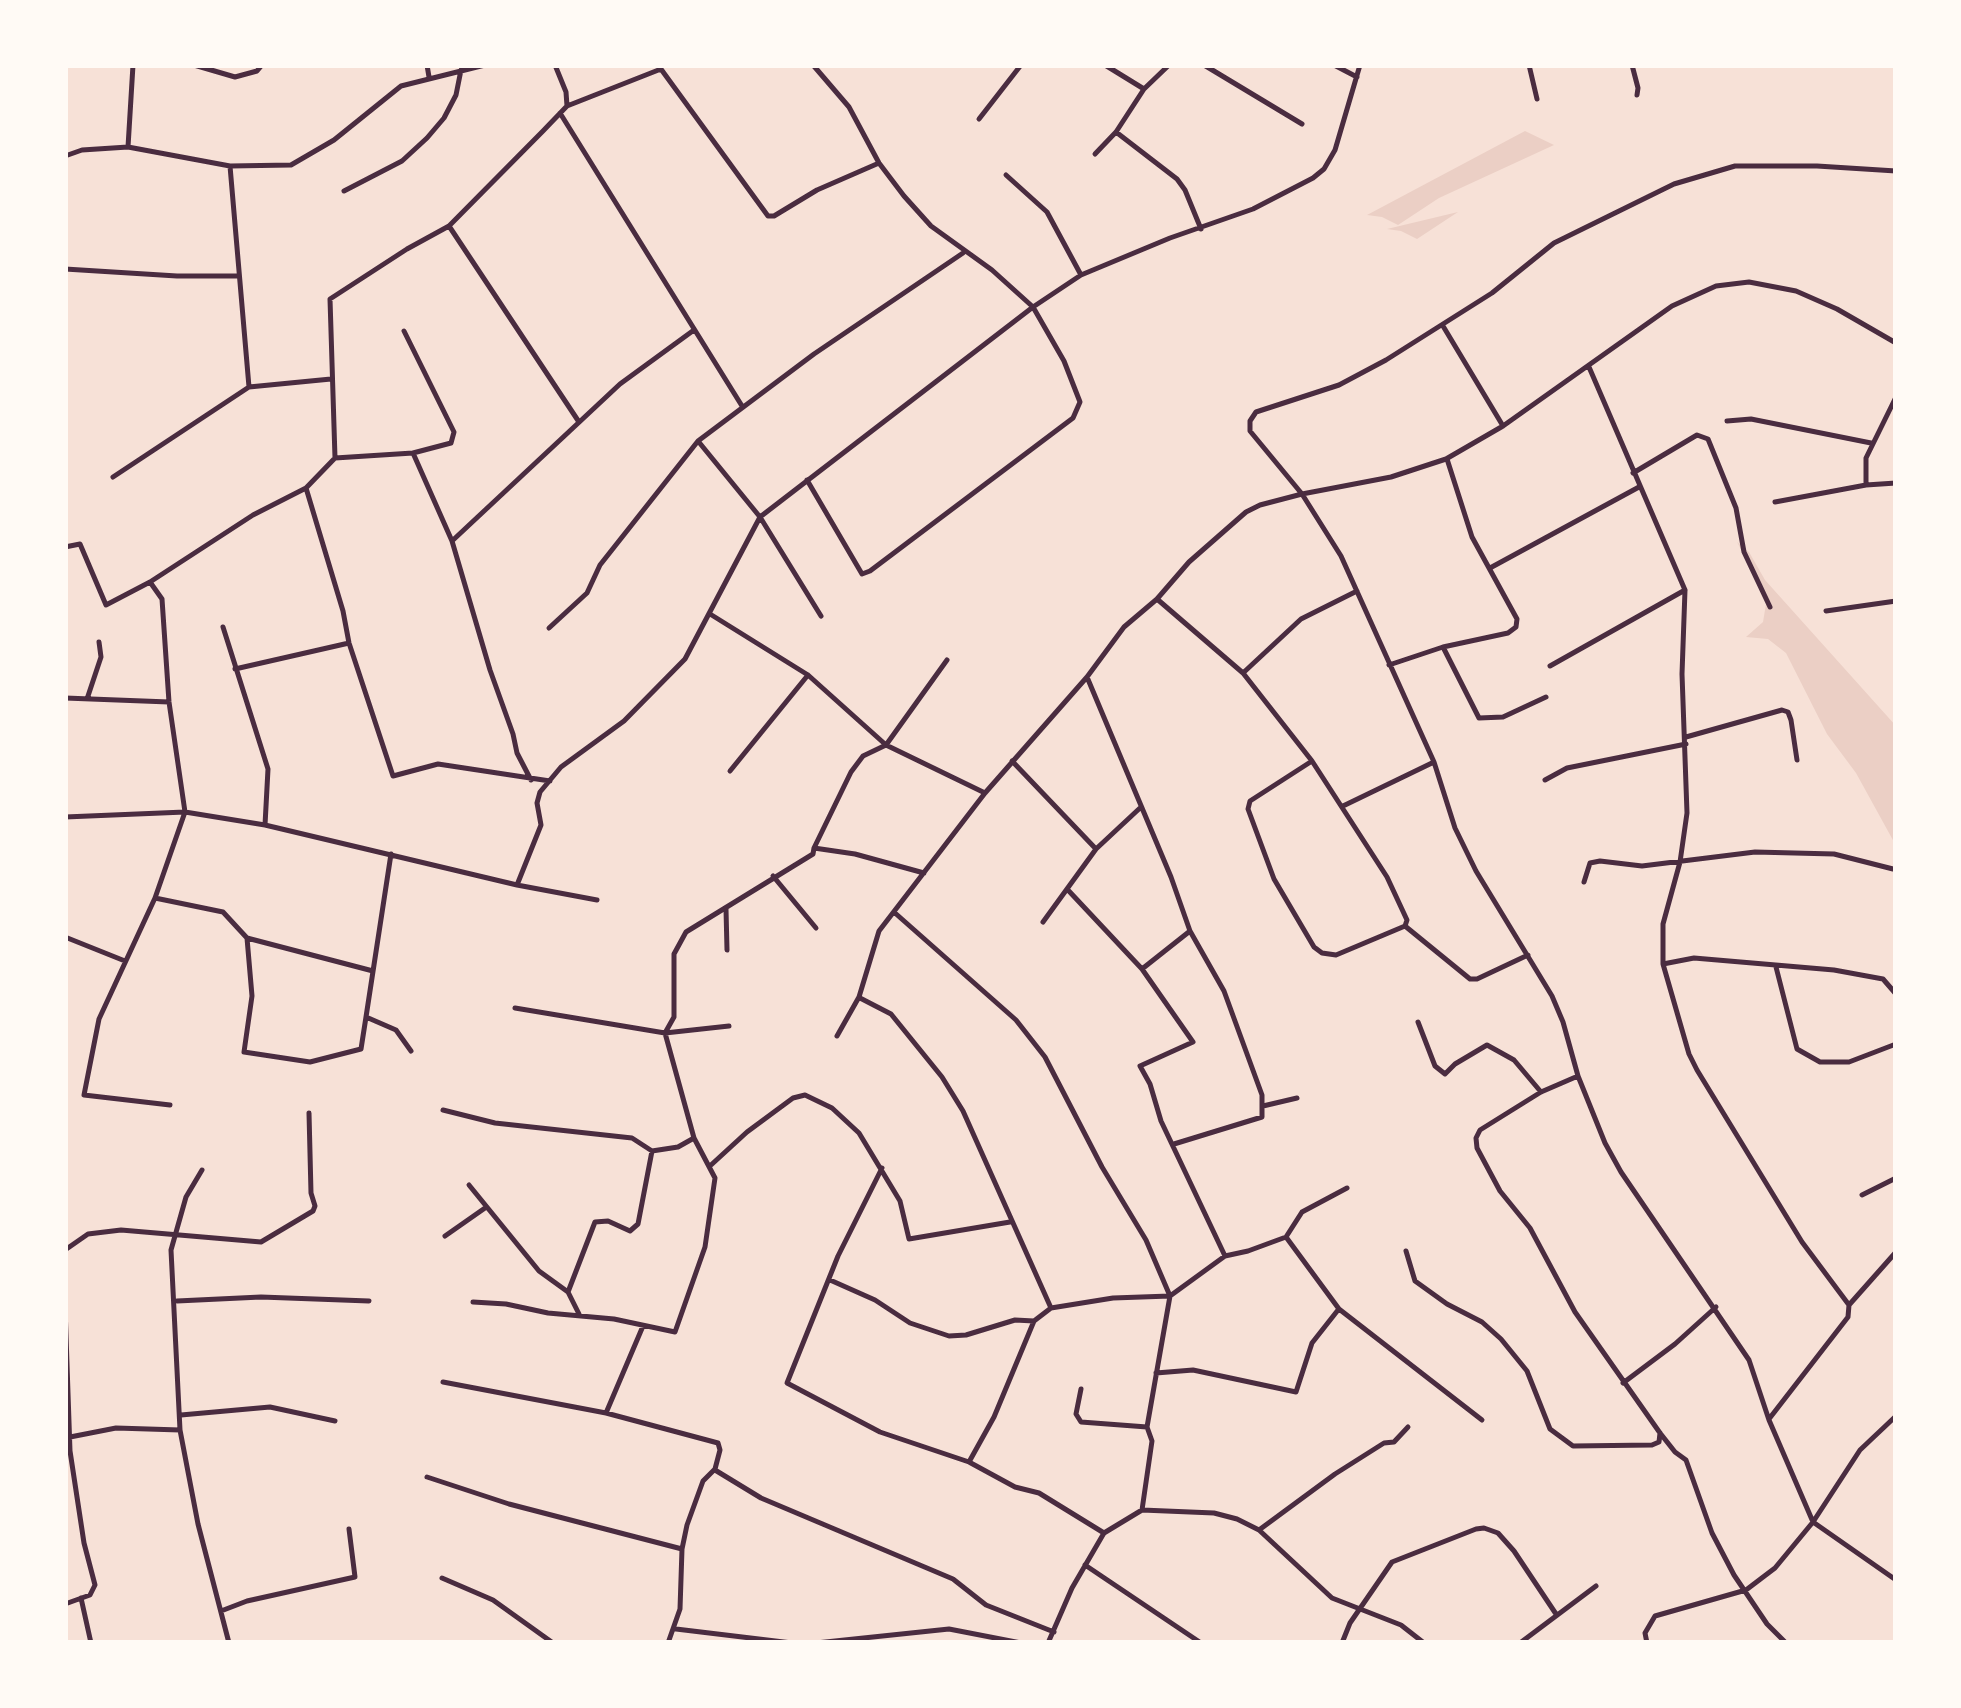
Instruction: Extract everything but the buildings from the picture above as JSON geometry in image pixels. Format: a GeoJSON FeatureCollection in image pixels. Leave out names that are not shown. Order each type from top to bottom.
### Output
{"type":"FeatureCollection","features":[{"type":"Feature","properties":{"kind":"street"},"geometry":{"type":"LineString","coordinates":[[128,148],[133,65]]}},
{"type":"Feature","properties":{"kind":"street"},"geometry":{"type":"LineString","coordinates":[[194,65],[235,77],[257,71],[262,65]]}},
{"type":"Feature","properties":{"kind":"street"},"geometry":{"type":"LineString","coordinates":[[428,65],[429,77]]}},
{"type":"Feature","properties":{"kind":"street"},"geometry":{"type":"LineString","coordinates":[[65,156],[82,150],[128,148],[230,166],[292,165],[334,140],[401,86],[485,65]]}},
{"type":"Feature","properties":{"kind":"street"},"geometry":{"type":"LineString","coordinates":[[556,65],[567,106]]}},
{"type":"Feature","properties":{"kind":"street"},"geometry":{"type":"LineString","coordinates":[[807,480],[862,574],[904,548],[1073,418],[1080,402],[1064,361],[1033,306],[992,270],[931,226],[878,162],[849,107],[813,65]]}},
{"type":"Feature","properties":{"kind":"street"},"geometry":{"type":"LineString","coordinates":[[979,120],[1018,68],[1008,65]]}},
{"type":"Feature","properties":{"kind":"street"},"geometry":{"type":"LineString","coordinates":[[1104,65],[1144,89]]}},
{"type":"Feature","properties":{"kind":"street"},"geometry":{"type":"LineString","coordinates":[[1095,154],[1116,132],[1144,89],[1168,65]]}},
{"type":"Feature","properties":{"kind":"street"},"geometry":{"type":"LineString","coordinates":[[1204,65],[1302,124]]}},
{"type":"Feature","properties":{"kind":"street"},"geometry":{"type":"LineString","coordinates":[[1334,65],[1357,77]]}},
{"type":"Feature","properties":{"kind":"street"},"geometry":{"type":"LineString","coordinates":[[517,885],[541,825],[536,803],[540,792],[561,768],[624,721],[685,658],[760,517],[1033,306],[1081,275],[1254,210],[1314,178],[1324,169],[1342,129],[1360,65]]}},
{"type":"Feature","properties":{"kind":"street"},"geometry":{"type":"LineString","coordinates":[[1528,65],[1537,98]]}},
{"type":"Feature","properties":{"kind":"street"},"geometry":{"type":"LineString","coordinates":[[1632,65],[1637,95]]}},
{"type":"Feature","properties":{"kind":"street"},"geometry":{"type":"LineString","coordinates":[[335,458],[330,299],[449,226],[567,106],[660,67],[768,216],[878,162]]}},
{"type":"Feature","properties":{"kind":"street"},"geometry":{"type":"LineString","coordinates":[[344,191],[402,161],[427,138],[456,95],[461,70]]}},
{"type":"Feature","properties":{"kind":"street"},"geometry":{"type":"LineString","coordinates":[[560,112],[742,406]]}},
{"type":"Feature","properties":{"kind":"street"},"geometry":{"type":"LineString","coordinates":[[1116,132],[1177,180],[1201,229]]}},
{"type":"Feature","properties":{"kind":"street"},"geometry":{"type":"LineString","coordinates":[[230,166],[249,387]]}},
{"type":"Feature","properties":{"kind":"street"},"geometry":{"type":"LineString","coordinates":[[1896,171],[1734,166],[1674,184],[1554,243],[1443,326],[1339,385],[1256,412],[1250,421],[1250,431],[1302,494],[1358,590],[1434,762],[1455,828],[1476,872],[1563,1022],[1578,1076],[1605,1143],[1749,1360],[1768,1420],[1813,1522],[1896,1580]]}},
{"type":"Feature","properties":{"kind":"street"},"geometry":{"type":"LineString","coordinates":[[1006,175],[1047,212],[1081,275]]}},
{"type":"Feature","properties":{"kind":"street"},"geometry":{"type":"LineString","coordinates":[[449,226],[579,422]]}},
{"type":"Feature","properties":{"kind":"street"},"geometry":{"type":"LineString","coordinates":[[549,628],[587,594],[600,566],[698,441],[742,406],[964,252]]}},
{"type":"Feature","properties":{"kind":"street"},"geometry":{"type":"LineString","coordinates":[[65,269],[239,276]]}},
{"type":"Feature","properties":{"kind":"street"},"geometry":{"type":"LineString","coordinates":[[837,1036],[859,997],[879,932],[985,793],[1087,677],[1124,627],[1246,512],[1302,494],[1392,477],[1446,458],[1504,426],[1672,306],[1716,286],[1749,282],[1796,291],[1838,309],[1896,343]]}},
{"type":"Feature","properties":{"kind":"street"},"geometry":{"type":"LineString","coordinates":[[1443,326],[1504,426]]}},
{"type":"Feature","properties":{"kind":"street"},"geometry":{"type":"LineString","coordinates":[[452,541],[620,384],[694,330]]}},
{"type":"Feature","properties":{"kind":"street"},"geometry":{"type":"LineString","coordinates":[[65,548],[80,544],[106,605],[306,488],[335,458],[412,454],[451,443],[454,432],[404,331]]}},
{"type":"Feature","properties":{"kind":"street"},"geometry":{"type":"LineString","coordinates":[[1589,368],[1685,590],[1682,674],[1687,814],[1680,862],[1663,924],[1663,964],[1697,1070],[1802,1242],[1849,1305]]}},
{"type":"Feature","properties":{"kind":"street"},"geometry":{"type":"LineString","coordinates":[[113,477],[249,387],[331,378]]}},
{"type":"Feature","properties":{"kind":"street"},"geometry":{"type":"LineString","coordinates":[[1866,485],[1864,471],[1871,443],[1896,398]]}},
{"type":"Feature","properties":{"kind":"street"},"geometry":{"type":"LineString","coordinates":[[1727,421],[1751,419],[1871,443]]}},
{"type":"Feature","properties":{"kind":"street"},"geometry":{"type":"LineString","coordinates":[[1633,473],[1690,438],[1701,435],[1708,439],[1736,508],[1744,552],[1770,607]]}},
{"type":"Feature","properties":{"kind":"street"},"geometry":{"type":"LineString","coordinates":[[698,441],[760,517],[821,616]]}},
{"type":"Feature","properties":{"kind":"street"},"geometry":{"type":"LineString","coordinates":[[412,454],[452,541],[516,753],[531,780]]}},
{"type":"Feature","properties":{"kind":"street"},"geometry":{"type":"LineString","coordinates":[[1388,665],[1516,627],[1518,619],[1472,537],[1446,458]]}},
{"type":"Feature","properties":{"kind":"street"},"geometry":{"type":"LineString","coordinates":[[1775,502],[1896,483]]}},
{"type":"Feature","properties":{"kind":"street"},"geometry":{"type":"LineString","coordinates":[[1490,568],[1639,486]]}},
{"type":"Feature","properties":{"kind":"street"},"geometry":{"type":"LineString","coordinates":[[306,488],[349,643],[394,776],[438,764],[550,781]]}},
{"type":"Feature","properties":{"kind":"street"},"geometry":{"type":"LineString","coordinates":[[150,582],[162,599],[169,702],[185,812],[155,898],[96,1031],[84,1094],[170,1105]]}},
{"type":"Feature","properties":{"kind":"street"},"geometry":{"type":"LineString","coordinates":[[1243,673],[1301,619],[1358,590]]}},
{"type":"Feature","properties":{"kind":"street"},"geometry":{"type":"LineString","coordinates":[[1550,666],[1685,590]]}},
{"type":"Feature","properties":{"kind":"street"},"geometry":{"type":"LineString","coordinates":[[1158,598],[1243,673],[1312,762],[1388,877],[1407,920],[1405,926],[1336,955],[1314,947],[1274,880],[1248,809],[1250,801],[1312,762]]}},
{"type":"Feature","properties":{"kind":"street"},"geometry":{"type":"LineString","coordinates":[[1826,611],[1896,601]]}},
{"type":"Feature","properties":{"kind":"street"},"geometry":{"type":"LineString","coordinates":[[710,614],[808,675],[886,745],[985,793]]}},
{"type":"Feature","properties":{"kind":"street"},"geometry":{"type":"LineString","coordinates":[[223,626],[268,769],[266,825]]}},
{"type":"Feature","properties":{"kind":"street"},"geometry":{"type":"LineString","coordinates":[[87,699],[101,657],[99,642]]}},
{"type":"Feature","properties":{"kind":"street"},"geometry":{"type":"LineString","coordinates":[[235,670],[349,643]]}},
{"type":"Feature","properties":{"kind":"street"},"geometry":{"type":"LineString","coordinates":[[1443,647],[1479,718],[1503,717],[1546,697]]}},
{"type":"Feature","properties":{"kind":"street"},"geometry":{"type":"LineString","coordinates":[[472,1302],[580,1315],[674,1332],[706,1247],[715,1178],[694,1138],[665,1033],[674,1017],[674,954],[686,932],[813,854],[850,772],[862,756],[886,745],[946,660]]}},
{"type":"Feature","properties":{"kind":"street"},"geometry":{"type":"LineString","coordinates":[[730,771],[808,675]]}},
{"type":"Feature","properties":{"kind":"street"},"geometry":{"type":"LineString","coordinates":[[1087,677],[1190,931],[1230,1006],[1243,1037],[1242,1048],[1258,1078],[1262,1117],[1174,1144]]}},
{"type":"Feature","properties":{"kind":"street"},"geometry":{"type":"LineString","coordinates":[[65,698],[169,702]]}},
{"type":"Feature","properties":{"kind":"street"},"geometry":{"type":"LineString","coordinates":[[1545,780],[1568,768],[1686,740],[1782,710],[1788,712],[1797,760]]}},
{"type":"Feature","properties":{"kind":"street"},"geometry":{"type":"LineString","coordinates":[[1011,760],[1096,850]]}},
{"type":"Feature","properties":{"kind":"street"},"geometry":{"type":"LineString","coordinates":[[1343,806],[1434,762]]}},
{"type":"Feature","properties":{"kind":"street"},"geometry":{"type":"LineString","coordinates":[[1044,922],[1096,850],[1140,808]]}},
{"type":"Feature","properties":{"kind":"street"},"geometry":{"type":"LineString","coordinates":[[65,817],[185,812],[266,825],[517,885],[597,900]]}},
{"type":"Feature","properties":{"kind":"street"},"geometry":{"type":"LineString","coordinates":[[814,848],[856,854],[924,873]]}},
{"type":"Feature","properties":{"kind":"street"},"geometry":{"type":"LineString","coordinates":[[1584,882],[1590,863],[1600,861],[1642,866],[1755,852],[1834,854],[1893,869]]}},
{"type":"Feature","properties":{"kind":"street"},"geometry":{"type":"LineString","coordinates":[[247,938],[252,996],[244,1052],[310,1062],[361,1050],[391,854]]}},
{"type":"Feature","properties":{"kind":"street"},"geometry":{"type":"LineString","coordinates":[[773,876],[816,928]]}},
{"type":"Feature","properties":{"kind":"street"},"geometry":{"type":"LineString","coordinates":[[1067,890],[1142,970],[1193,1042],[1140,1066],[1161,1121],[1225,1256]]}},
{"type":"Feature","properties":{"kind":"street"},"geometry":{"type":"LineString","coordinates":[[155,898],[223,912],[247,938],[374,971]]}},
{"type":"Feature","properties":{"kind":"street"},"geometry":{"type":"LineString","coordinates":[[726,909],[727,950]]}},
{"type":"Feature","properties":{"kind":"street"},"geometry":{"type":"LineString","coordinates":[[896,913],[1016,1020],[1045,1057],[1102,1167],[1146,1240],[1170,1296],[1146,1427],[1152,1441],[1142,1510]]}},
{"type":"Feature","properties":{"kind":"street"},"geometry":{"type":"LineString","coordinates":[[1405,926],[1470,978],[1478,979],[1528,956]]}},
{"type":"Feature","properties":{"kind":"street"},"geometry":{"type":"LineString","coordinates":[[1142,970],[1190,931]]}},
{"type":"Feature","properties":{"kind":"street"},"geometry":{"type":"LineString","coordinates":[[65,937],[125,960]]}},
{"type":"Feature","properties":{"kind":"street"},"geometry":{"type":"LineString","coordinates":[[1663,964],[1694,958],[1834,970],[1883,979],[1896,994]]}},
{"type":"Feature","properties":{"kind":"street"},"geometry":{"type":"LineString","coordinates":[[1776,967],[1798,1050],[1820,1062],[1849,1062],[1896,1044]]}},
{"type":"Feature","properties":{"kind":"street"},"geometry":{"type":"LineString","coordinates":[[859,997],[890,1014],[942,1077],[963,1111],[1051,1308]]}},
{"type":"Feature","properties":{"kind":"street"},"geometry":{"type":"LineString","coordinates":[[515,1008],[665,1033],[729,1026]]}},
{"type":"Feature","properties":{"kind":"street"},"geometry":{"type":"LineString","coordinates":[[366,1017],[396,1030],[411,1051]]}},
{"type":"Feature","properties":{"kind":"street"},"geometry":{"type":"LineString","coordinates":[[1418,1022],[1435,1066],[1445,1074],[1454,1064],[1488,1044],[1514,1060],[1540,1092]]}},
{"type":"Feature","properties":{"kind":"street"},"geometry":{"type":"LineString","coordinates":[[1578,1076],[1540,1092],[1480,1130],[1477,1148],[1500,1191],[1530,1228],[1575,1312],[1668,1444],[1686,1460],[1712,1533],[1734,1575],[1767,1624],[1786,1643]]}},
{"type":"Feature","properties":{"kind":"street"},"geometry":{"type":"LineString","coordinates":[[711,1166],[746,1132],[792,1098],[805,1095],[846,1118],[860,1133],[900,1201],[909,1238],[1010,1222]]}},
{"type":"Feature","properties":{"kind":"street"},"geometry":{"type":"LineString","coordinates":[[1262,1106],[1297,1098]]}},
{"type":"Feature","properties":{"kind":"street"},"geometry":{"type":"LineString","coordinates":[[443,1110],[495,1123],[632,1138],[652,1151],[694,1138]]}},
{"type":"Feature","properties":{"kind":"street"},"geometry":{"type":"LineString","coordinates":[[65,1250],[81,1237],[107,1231],[261,1242],[313,1211],[310,1113]]}},
{"type":"Feature","properties":{"kind":"street"},"geometry":{"type":"LineString","coordinates":[[568,1292],[595,1222],[608,1222],[630,1231],[638,1224],[652,1151]]}},
{"type":"Feature","properties":{"kind":"street"},"geometry":{"type":"LineString","coordinates":[[882,1168],[838,1256],[787,1383],[880,1432],[969,1462],[1015,1487],[1048,1498],[1104,1533]]}},
{"type":"Feature","properties":{"kind":"street"},"geometry":{"type":"LineString","coordinates":[[202,1170],[186,1197],[171,1250],[180,1430],[229,1643]]}},
{"type":"Feature","properties":{"kind":"street"},"geometry":{"type":"LineString","coordinates":[[1862,1196],[1896,1178]]}},
{"type":"Feature","properties":{"kind":"street"},"geometry":{"type":"LineString","coordinates":[[469,1185],[539,1271],[568,1292],[580,1315]]}},
{"type":"Feature","properties":{"kind":"street"},"geometry":{"type":"LineString","coordinates":[[969,1462],[994,1417],[1034,1321],[1051,1308],[1118,1297],[1170,1296],[1225,1256],[1248,1252],[1286,1237],[1302,1212],[1347,1188]]}},
{"type":"Feature","properties":{"kind":"street"},"geometry":{"type":"LineString","coordinates":[[446,1236],[486,1208]]}},
{"type":"Feature","properties":{"kind":"street"},"geometry":{"type":"LineString","coordinates":[[1286,1237],[1338,1309],[1482,1420]]}},
{"type":"Feature","properties":{"kind":"street"},"geometry":{"type":"LineString","coordinates":[[1406,1251],[1415,1280],[1501,1338],[1527,1371],[1550,1429],[1573,1446],[1668,1444]]}},
{"type":"Feature","properties":{"kind":"street"},"geometry":{"type":"LineString","coordinates":[[1768,1420],[1848,1317],[1849,1305],[1896,1252]]}},
{"type":"Feature","properties":{"kind":"street"},"geometry":{"type":"LineString","coordinates":[[830,1280],[875,1300],[910,1323],[949,1336],[966,1335],[1015,1320],[1034,1321]]}},
{"type":"Feature","properties":{"kind":"street"},"geometry":{"type":"LineString","coordinates":[[176,1300],[261,1297],[369,1302]]}},
{"type":"Feature","properties":{"kind":"street"},"geometry":{"type":"LineString","coordinates":[[65,1306],[68,1437],[84,1543],[95,1585],[90,1595],[65,1604]]}},
{"type":"Feature","properties":{"kind":"street"},"geometry":{"type":"LineString","coordinates":[[1624,1383],[1716,1308]]}},
{"type":"Feature","properties":{"kind":"street"},"geometry":{"type":"LineString","coordinates":[[1156,1373],[1193,1370],[1296,1392],[1312,1343],[1338,1309]]}},
{"type":"Feature","properties":{"kind":"street"},"geometry":{"type":"LineString","coordinates":[[606,1413],[642,1326]]}},
{"type":"Feature","properties":{"kind":"street"},"geometry":{"type":"LineString","coordinates":[[443,1382],[606,1413],[718,1443],[715,1469],[704,1482],[682,1549],[682,1599],[668,1643]]}},
{"type":"Feature","properties":{"kind":"street"},"geometry":{"type":"LineString","coordinates":[[1080,1389],[1076,1414],[1081,1422],[1146,1427]]}},
{"type":"Feature","properties":{"kind":"street"},"geometry":{"type":"LineString","coordinates":[[181,1416],[270,1407],[335,1421]]}},
{"type":"Feature","properties":{"kind":"street"},"geometry":{"type":"LineString","coordinates":[[1647,1643],[1645,1633],[1654,1616],[1746,1590],[1775,1568],[1813,1522],[1860,1450],[1896,1416]]}},
{"type":"Feature","properties":{"kind":"street"},"geometry":{"type":"LineString","coordinates":[[1259,1530],[1335,1474],[1384,1443],[1394,1442],[1408,1427]]}},
{"type":"Feature","properties":{"kind":"street"},"geometry":{"type":"LineString","coordinates":[[68,1437],[116,1428],[180,1430]]}},
{"type":"Feature","properties":{"kind":"street"},"geometry":{"type":"LineString","coordinates":[[1659,1442],[1660,1433]]}},
{"type":"Feature","properties":{"kind":"street"},"geometry":{"type":"LineString","coordinates":[[715,1469],[762,1498],[952,1579],[986,1605],[1054,1632]]}},
{"type":"Feature","properties":{"kind":"street"},"geometry":{"type":"LineString","coordinates":[[426,1478],[526,1509],[682,1549]]}},
{"type":"Feature","properties":{"kind":"street"},"geometry":{"type":"LineString","coordinates":[[1048,1643],[1104,1533],[1142,1510],[1214,1513],[1237,1519],[1259,1530],[1324,1592],[1401,1625],[1424,1643]]}},
{"type":"Feature","properties":{"kind":"street"},"geometry":{"type":"LineString","coordinates":[[1342,1643],[1350,1623],[1392,1562],[1484,1528],[1498,1534],[1514,1551],[1556,1614]]}},
{"type":"Feature","properties":{"kind":"street"},"geometry":{"type":"LineString","coordinates":[[221,1612],[247,1601],[355,1576],[349,1529]]}},
{"type":"Feature","properties":{"kind":"street"},"geometry":{"type":"LineString","coordinates":[[1085,1565],[1201,1643]]}},
{"type":"Feature","properties":{"kind":"street"},"geometry":{"type":"LineString","coordinates":[[442,1578],[493,1600],[552,1643]]}},
{"type":"Feature","properties":{"kind":"street"},"geometry":{"type":"LineString","coordinates":[[1520,1643],[1596,1586]]}},
{"type":"Feature","properties":{"kind":"street"},"geometry":{"type":"LineString","coordinates":[[81,1598],[92,1643]]}},
{"type":"Feature","properties":{"kind":"street"},"geometry":{"type":"LineString","coordinates":[[674,1629],[792,1643]]}},
{"type":"Feature","properties":{"kind":"street"},"geometry":{"type":"LineString","coordinates":[[816,1643],[957,1629],[1021,1643]]}},
{"type":"Feature","properties":{"kind":"street"},"geometry":{"type":"LineString","coordinates":[[891,1643],[894,1635]]}},
{"type":"Feature","properties":{"kind":"shaded area"},"geometry":{"type":"Polygon","coordinates":[[[1525,131],[1554,145],[1439,198],[1398,225],[1367,215],[1525,131]]]}},
{"type":"Feature","properties":{"kind":"shaded area"},"geometry":{"type":"Polygon","coordinates":[[[1458,212],[1417,239],[1387,229],[1458,212]]]}},
{"type":"Feature","properties":{"kind":"shaded area"},"geometry":{"type":"Polygon","coordinates":[[[1737,542],[1749,552],[1765,580],[1896,726],[1896,896],[1894,842],[1856,773],[1827,734],[1786,653],[1768,639],[1746,637],[1763,622],[1767,598],[1737,542]]]}}]}
